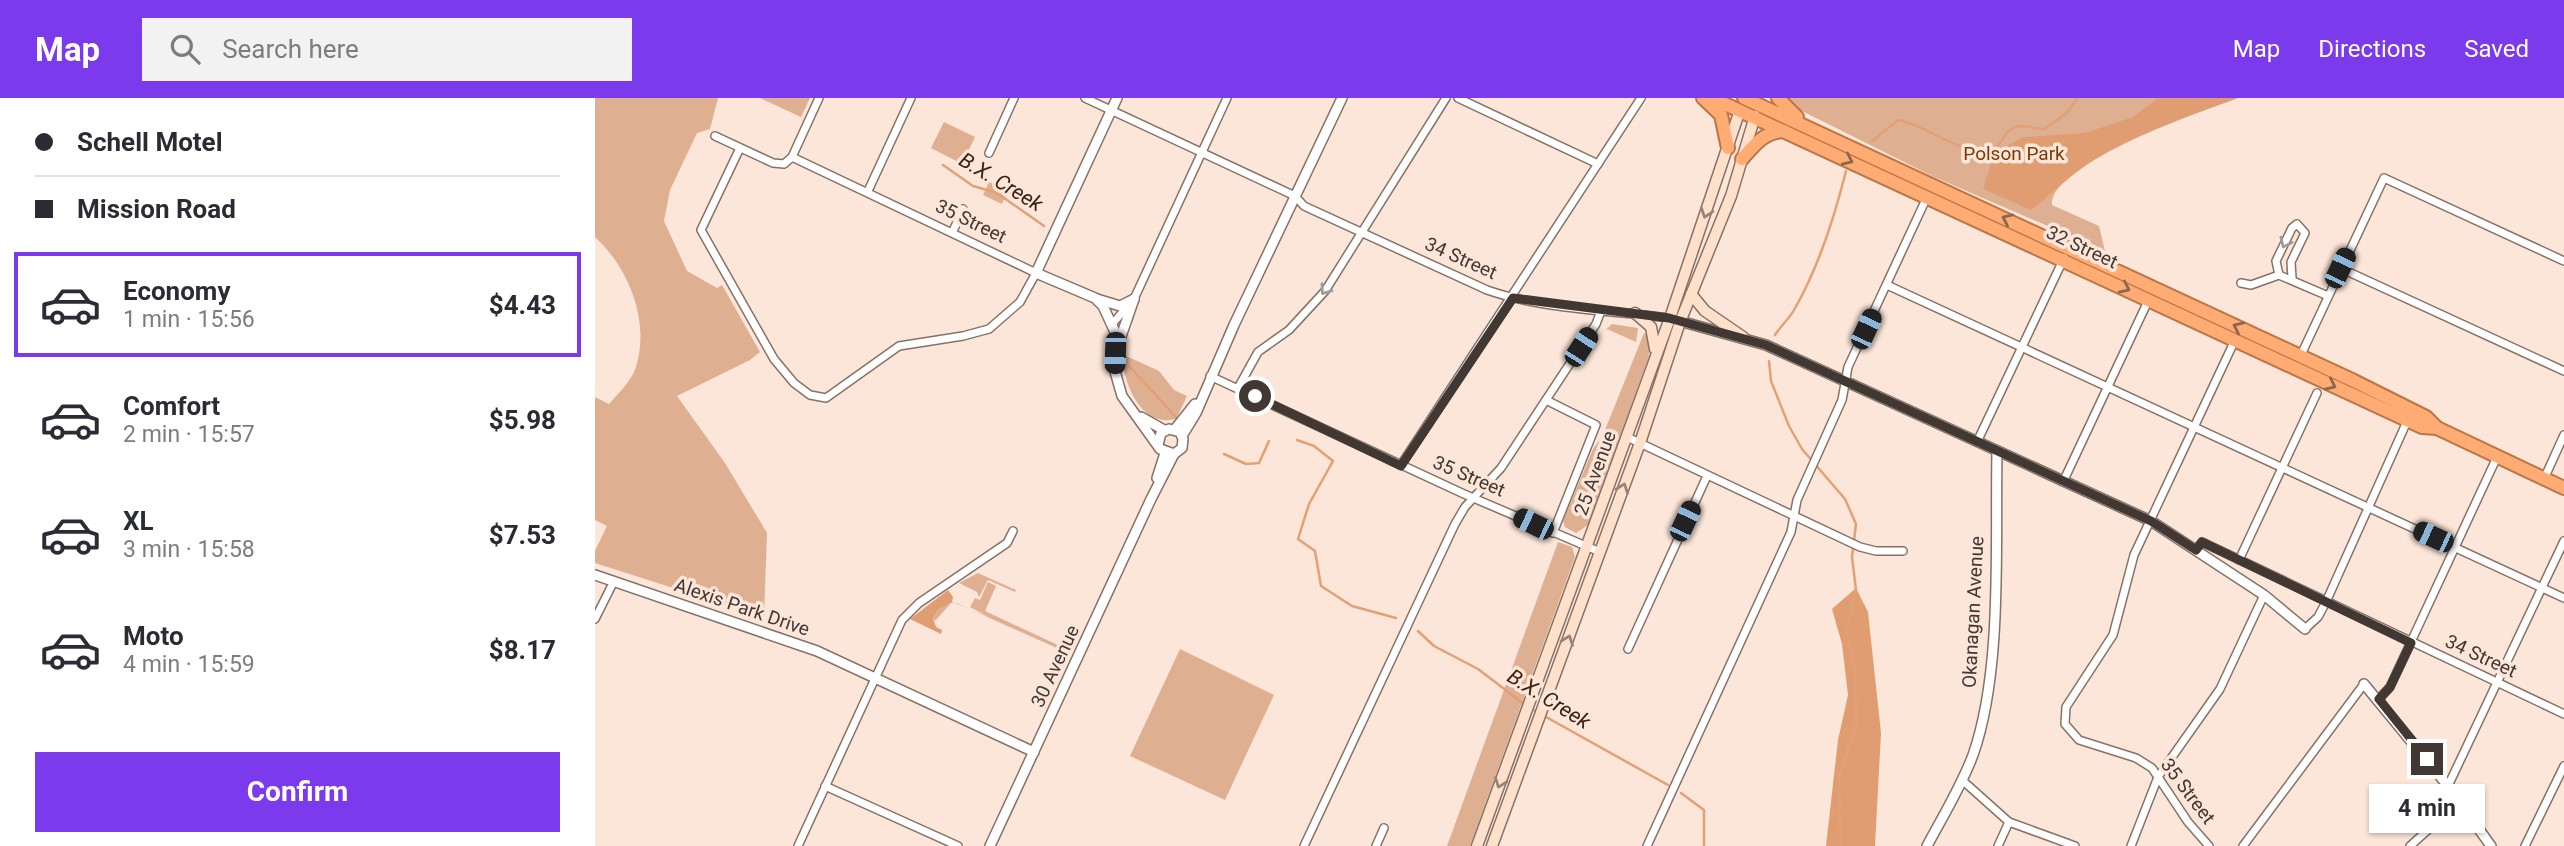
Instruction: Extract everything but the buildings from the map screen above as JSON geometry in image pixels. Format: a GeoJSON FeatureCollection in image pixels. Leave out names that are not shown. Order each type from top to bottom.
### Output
{"type":"FeatureCollection","features":[{"type":"Feature","properties":{"kind":"highway"},"geometry":{"type":"LineString","coordinates":[[1703,98],[1721,115],[1728,148]]}},
{"type":"Feature","properties":{"kind":"highway","name":"32 Street"},"geometry":{"type":"LineString","coordinates":[[1712,98],[1742,104],[1805,124],[2066,253],[2564,488]]}},
{"type":"Feature","properties":{"kind":"highway"},"geometry":{"type":"LineString","coordinates":[[1778,98],[1805,124]]}},
{"type":"Feature","properties":{"kind":"highway","name":"32 Street"},"geometry":{"type":"LineString","coordinates":[[1742,104],[1755,116],[1927,197],[2066,253],[2149,299],[2236,339],[2298,361]]}},
{"type":"Feature","properties":{"kind":"highway"},"geometry":{"type":"LineString","coordinates":[[1742,159],[1762,138],[1772,132],[1787,131]]}},
{"type":"Feature","properties":{"kind":"main road","name":"25 Avenue"},"geometry":{"type":"LineString","coordinates":[[1477,846],[1627,437],[1742,104]]}},
{"type":"Feature","properties":{"kind":"main road","name":"25 Avenue"},"geometry":{"type":"LineString","coordinates":[[1492,846],[1640,443],[1755,116]]}},
{"type":"Feature","properties":{"kind":"main road"},"geometry":{"type":"LineString","coordinates":[[1691,293],[1705,311],[1743,337]]}},
{"type":"Feature","properties":{"kind":"main road"},"geometry":{"type":"LineString","coordinates":[[1635,313],[1651,327],[1655,337],[1655,357]]}},
{"type":"Feature","properties":{"kind":"street"},"geometry":{"type":"LineString","coordinates":[[792,157],[819,98]]}},
{"type":"Feature","properties":{"kind":"street"},"geometry":{"type":"LineString","coordinates":[[868,191],[911,98]]}},
{"type":"Feature","properties":{"kind":"street"},"geometry":{"type":"LineString","coordinates":[[989,153],[1014,98]]}},
{"type":"Feature","properties":{"kind":"street","name":"34 Street"},"geometry":{"type":"LineString","coordinates":[[1085,98],[1295,196],[1304,205],[1486,290],[1513,298],[1669,318],[1743,337],[1777,349],[2151,521],[2264,595],[2305,629]]}},
{"type":"Feature","properties":{"kind":"street"},"geometry":{"type":"LineString","coordinates":[[740,148],[701,230],[774,359],[794,383],[810,395],[826,398],[899,346],[963,337],[989,329],[1020,302],[1117,98]]}},
{"type":"Feature","properties":{"kind":"street"},"geometry":{"type":"LineString","coordinates":[[1115,353],[1134,299],[1227,98]]}},
{"type":"Feature","properties":{"kind":"street"},"geometry":{"type":"LineString","coordinates":[[1179,433],[1196,413],[1210,376],[1342,98]]}},
{"type":"Feature","properties":{"kind":"street"},"geometry":{"type":"LineString","coordinates":[[1238,388],[1258,352],[1289,330],[1325,291],[1446,98]]}},
{"type":"Feature","properties":{"kind":"street"},"geometry":{"type":"LineString","coordinates":[[1458,98],[1598,164]]}},
{"type":"Feature","properties":{"kind":"street"},"geometry":{"type":"LineString","coordinates":[[1469,98],[1476,106]]}},
{"type":"Feature","properties":{"kind":"street"},"geometry":{"type":"LineString","coordinates":[[1401,466],[1641,98]]}},
{"type":"Feature","properties":{"kind":"street","name":"35 Street"},"geometry":{"type":"LineString","coordinates":[[715,136],[773,163],[785,164],[792,157],[953,231],[1036,273],[1095,298],[1119,306],[1134,299]]}},
{"type":"Feature","properties":{"kind":"street"},"geometry":{"type":"LineString","coordinates":[[2298,361],[2384,178],[2564,261]]}},
{"type":"Feature","properties":{"kind":"street"},"geometry":{"type":"LineString","coordinates":[[1647,846],[1791,532],[1797,500],[1842,400],[1848,367],[1927,197]]}},
{"type":"Feature","properties":{"kind":"street"},"geometry":{"type":"LineString","coordinates":[[953,231],[963,209]]}},
{"type":"Feature","properties":{"kind":"street"},"geometry":{"type":"LineString","coordinates":[[2280,275],[2276,261],[2292,228],[2297,225],[2305,233],[2291,262],[2292,278]]}},
{"type":"Feature","properties":{"kind":"street"},"geometry":{"type":"LineString","coordinates":[[1977,442],[2066,253]]}},
{"type":"Feature","properties":{"kind":"street"},"geometry":{"type":"LineString","coordinates":[[2340,268],[2564,371]]}},
{"type":"Feature","properties":{"kind":"street"},"geometry":{"type":"LineString","coordinates":[[2241,284],[2251,285],[2280,275],[2292,278],[2327,296]]}},
{"type":"Feature","properties":{"kind":"street"},"geometry":{"type":"LineString","coordinates":[[1887,285],[2564,598]]}},
{"type":"Feature","properties":{"kind":"street"},"geometry":{"type":"LineString","coordinates":[[1095,298],[1112,323],[1117,384],[1136,415],[1158,444],[1169,453],[1182,448],[1179,433]]}},
{"type":"Feature","properties":{"kind":"street"},"geometry":{"type":"LineString","coordinates":[[1112,323],[1134,299]]}},
{"type":"Feature","properties":{"kind":"street"},"geometry":{"type":"LineString","coordinates":[[2063,482],[2149,299]]}},
{"type":"Feature","properties":{"kind":"street"},"geometry":{"type":"LineString","coordinates":[[1304,846],[1455,524],[1475,496],[1501,468],[1596,324],[1601,311]]}},
{"type":"Feature","properties":{"kind":"street"},"geometry":{"type":"LineString","coordinates":[[2151,521],[2236,339]]}},
{"type":"Feature","properties":{"kind":"street","name":"35 Street"},"geometry":{"type":"LineString","coordinates":[[1210,376],[1401,466],[1600,552]]}},
{"type":"Feature","properties":{"kind":"street"},"geometry":{"type":"LineString","coordinates":[[2239,560],[2318,393]]}},
{"type":"Feature","properties":{"kind":"street"},"geometry":{"type":"LineString","coordinates":[[1546,400],[1596,425],[1553,533]]}},
{"type":"Feature","properties":{"kind":"street"},"geometry":{"type":"LineString","coordinates":[[1136,415],[1164,430],[1179,433]]}},
{"type":"Feature","properties":{"kind":"street"},"geometry":{"type":"LineString","coordinates":[[2305,629],[2318,617],[2326,601],[2410,415]]}},
{"type":"Feature","properties":{"kind":"street"},"geometry":{"type":"LineString","coordinates":[[1158,444],[1164,430]]}},
{"type":"Feature","properties":{"kind":"street"},"geometry":{"type":"LineString","coordinates":[[2544,479],[2564,435]]}},
{"type":"Feature","properties":{"kind":"street"},"geometry":{"type":"LineString","coordinates":[[1627,437],[1860,547],[1876,551],[1903,551]]}},
{"type":"Feature","properties":{"kind":"street","name":"Okanagan Avenue"},"geometry":{"type":"LineString","coordinates":[[1927,846],[1962,780],[1973,753],[1991,670],[1997,452]]}},
{"type":"Feature","properties":{"kind":"street","name":"30 Avenue"},"geometry":{"type":"LineString","coordinates":[[990,846],[1151,499],[1169,453]]}},
{"type":"Feature","properties":{"kind":"street"},"geometry":{"type":"LineString","coordinates":[[2379,699],[2390,687],[2497,457]]}},
{"type":"Feature","properties":{"kind":"street"},"geometry":{"type":"LineString","coordinates":[[1627,649],[1707,476]]}},
{"type":"Feature","properties":{"kind":"street","name":"35 Street"},"geometry":{"type":"LineString","coordinates":[[2151,521],[2134,555],[2113,635],[2066,707],[2065,724],[2079,740],[2136,758],[2152,768],[2188,822],[2209,846]]}},
{"type":"Feature","properties":{"kind":"street"},"geometry":{"type":"LineString","coordinates":[[798,846],[902,620],[919,603],[1007,543],[1013,531]]}},
{"type":"Feature","properties":{"kind":"street"},"geometry":{"type":"LineString","coordinates":[[2448,786],[2564,541]]}},
{"type":"Feature","properties":{"kind":"street","name":"34 Street"},"geometry":{"type":"LineString","coordinates":[[2196,550],[2202,542],[2564,714]]}},
{"type":"Feature","properties":{"kind":"street","name":"Alexis Park Drive"},"geometry":{"type":"LineString","coordinates":[[595,575],[817,651],[1034,751]]}},
{"type":"Feature","properties":{"kind":"street"},"geometry":{"type":"LineString","coordinates":[[595,619],[614,581]]}},
{"type":"Feature","properties":{"kind":"street"},"geometry":{"type":"LineString","coordinates":[[2131,846],[2158,777],[2220,689],[2264,595]]}},
{"type":"Feature","properties":{"kind":"street"},"geometry":{"type":"LineString","coordinates":[[2243,846],[2364,684],[2448,786],[2491,846]]}},
{"type":"Feature","properties":{"kind":"street"},"geometry":{"type":"LineString","coordinates":[[2525,846],[2564,766]]}},
{"type":"Feature","properties":{"kind":"street"},"geometry":{"type":"LineString","coordinates":[[1962,780],[2009,822],[2074,846]]}},
{"type":"Feature","properties":{"kind":"street"},"geometry":{"type":"LineString","coordinates":[[825,786],[958,846]]}},
{"type":"Feature","properties":{"kind":"street"},"geometry":{"type":"LineString","coordinates":[[2410,846],[2460,802]]}},
{"type":"Feature","properties":{"kind":"street"},"geometry":{"type":"LineString","coordinates":[[1998,846],[2009,822]]}},
{"type":"Feature","properties":{"kind":"street"},"geometry":{"type":"LineString","coordinates":[[1376,846],[1384,828]]}},
{"type":"Feature","properties":{"kind":"green space"},"geometry":{"type":"Polygon","coordinates":[[[595,98],[718,98],[710,129],[697,133],[670,190],[664,221],[687,271],[717,288],[722,285],[760,352],[750,360],[677,396],[725,463],[767,533],[764,617],[595,563],[595,551],[607,526],[595,520],[595,397],[609,404],[627,384],[635,370],[640,334],[639,316],[627,281],[618,265],[595,237],[595,98]]]}},
{"type":"Feature","properties":{"kind":"green space"},"geometry":{"type":"Polygon","coordinates":[[[760,98],[810,98],[801,117],[760,98]]]}},
{"type":"Feature","properties":{"kind":"green space","name":"Polson Park"},"geometry":{"type":"Polygon","coordinates":[[[1787,98],[2238,98],[2164,126],[2101,156],[2075,173],[2058,189],[2052,205],[2099,226],[2105,251],[1932,176],[1802,111],[1787,98]]]}},
{"type":"Feature","properties":{"kind":"green space"},"geometry":{"type":"Polygon","coordinates":[[[2158,98],[2238,98],[2160,127],[2121,145],[2078,171],[2031,210],[1983,189],[1994,153],[2024,137],[2085,133],[2133,117],[2158,98]]]}},
{"type":"Feature","properties":{"kind":"green space"},"geometry":{"type":"Polygon","coordinates":[[[944,122],[975,137],[962,164],[931,148],[944,122]]]}},
{"type":"Feature","properties":{"kind":"green space"},"geometry":{"type":"Polygon","coordinates":[[[989,182],[1008,190],[1002,204],[983,195],[989,182]]]}},
{"type":"Feature","properties":{"kind":"green space"},"geometry":{"type":"Polygon","coordinates":[[[1612,324],[1638,328],[1636,342],[1607,329],[1601,334],[1612,324]]]}},
{"type":"Feature","properties":{"kind":"green space"},"geometry":{"type":"Polygon","coordinates":[[[1644,333],[1649,337],[1649,356],[1588,525],[1576,533],[1565,527],[1563,521],[1593,449],[1603,435],[1644,333]]]}},
{"type":"Feature","properties":{"kind":"green space"},"geometry":{"type":"Polygon","coordinates":[[[1122,354],[1159,371],[1174,390],[1187,396],[1176,419],[1163,420],[1143,410],[1130,389],[1122,354]]]}},
{"type":"Feature","properties":{"kind":"green space"},"geometry":{"type":"Polygon","coordinates":[[[1558,542],[1572,547],[1575,557],[1470,846],[1447,846],[1558,542]]]}},
{"type":"Feature","properties":{"kind":"green space"},"geometry":{"type":"Polygon","coordinates":[[[978,573],[1016,590],[1015,592],[988,580],[979,597],[977,592],[959,583],[978,573]]]}},
{"type":"Feature","properties":{"kind":"green space"},"geometry":{"type":"Polygon","coordinates":[[[988,582],[996,586],[985,611],[1060,646],[1065,637],[1074,641],[1068,653],[971,610],[989,617],[970,607],[975,598],[980,600],[988,582]]]}},
{"type":"Feature","properties":{"kind":"green space"},"geometry":{"type":"Polygon","coordinates":[[[1856,588],[1868,612],[1881,733],[1875,846],[1826,846],[1838,740],[1848,695],[1842,644],[1832,609],[1856,588]]]}},
{"type":"Feature","properties":{"kind":"green space"},"geometry":{"type":"Polygon","coordinates":[[[948,590],[953,597],[952,602],[937,611],[933,618],[936,627],[942,630],[941,634],[910,619],[948,590]]]}},
{"type":"Feature","properties":{"kind":"green space"},"geometry":{"type":"Polygon","coordinates":[[[952,602],[954,603],[935,621],[933,618],[937,611],[952,602]]]}},
{"type":"Feature","properties":{"kind":"green space"},"geometry":{"type":"Polygon","coordinates":[[[1180,649],[1274,695],[1225,800],[1130,756],[1180,649]]]}},
{"type":"Feature","properties":{"kind":"waterway"},"geometry":{"type":"LineString","coordinates":[[1872,141],[1898,120],[1966,148],[1990,152],[2015,127],[2044,129],[2067,113],[2077,98]]}},
{"type":"Feature","properties":{"kind":"waterway","name":"B.X. Creek"},"geometry":{"type":"LineString","coordinates":[[943,165],[973,186],[997,193],[1044,226]]}},
{"type":"Feature","properties":{"kind":"waterway"},"geometry":{"type":"LineString","coordinates":[[1775,335],[1792,313],[1811,277],[1831,225],[1846,171]]}},
{"type":"Feature","properties":{"kind":"waterway"},"geometry":{"type":"LineString","coordinates":[[1769,361],[1771,381],[1789,426],[1802,449],[1845,499],[1856,524],[1852,557],[1856,590],[1846,631],[1855,669],[1856,725],[1839,776],[1841,846]]}},
{"type":"Feature","properties":{"kind":"waterway","name":"B.X. Creek"},"geometry":{"type":"LineString","coordinates":[[1129,366],[1176,417]]}},
{"type":"Feature","properties":{"kind":"waterway","name":"B.X. Creek"},"geometry":{"type":"LineString","coordinates":[[1297,440],[1314,446],[1333,461],[1309,504],[1298,539],[1315,551],[1321,586],[1352,606],[1396,618]]}},
{"type":"Feature","properties":{"kind":"waterway","name":"B.X. Creek"},"geometry":{"type":"LineString","coordinates":[[1224,454],[1246,464],[1259,463],[1269,441]]}},
{"type":"Feature","properties":{"kind":"waterway","name":"B.X. Creek"},"geometry":{"type":"LineString","coordinates":[[1418,631],[1434,646],[1478,669],[1524,704]]}},
{"type":"Feature","properties":{"kind":"waterway","name":"B.X. Creek"},"geometry":{"type":"LineString","coordinates":[[1530,708],[1668,785]]}},
{"type":"Feature","properties":{"kind":"waterway","name":"B.X. Creek"},"geometry":{"type":"LineString","coordinates":[[1681,793],[1704,810],[1704,846]]}},
{"type":"Feature","properties":{"kind":"route"},"geometry":{"type":"LineString","coordinates":[[1255,396],[1401,466],[1513,298],[1669,318],[1743,337],[1846,380],[2151,521],[2196,550],[2202,542],[2411,643],[2390,687],[2379,699],[2427,759]]}}]}
